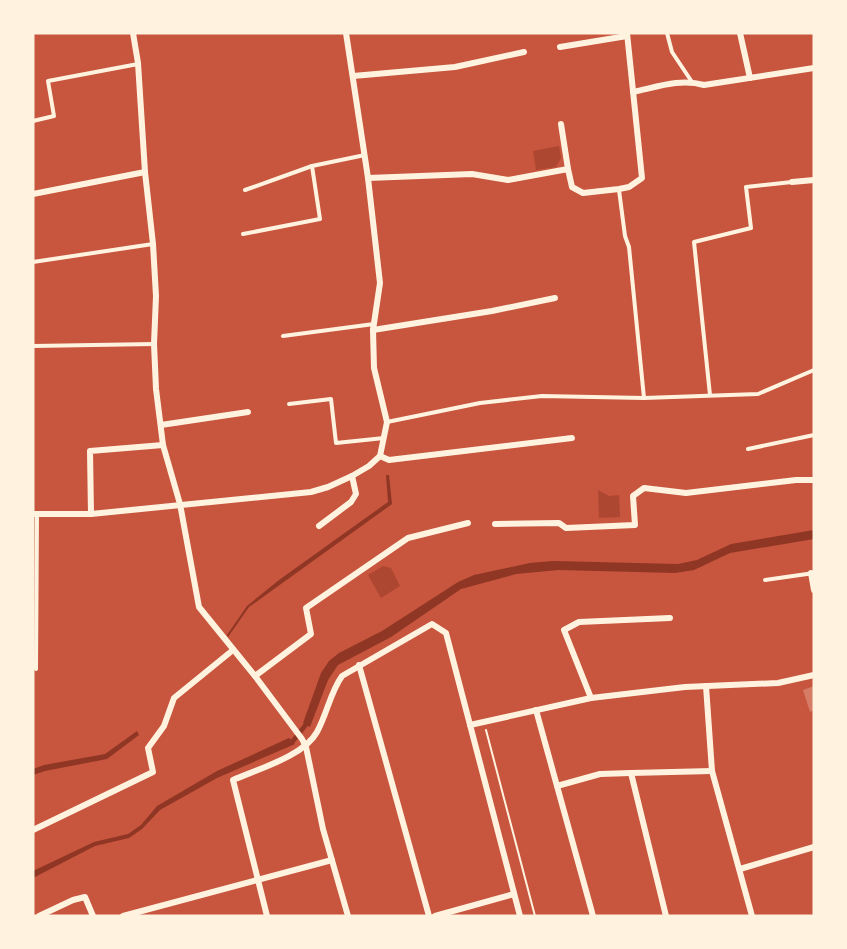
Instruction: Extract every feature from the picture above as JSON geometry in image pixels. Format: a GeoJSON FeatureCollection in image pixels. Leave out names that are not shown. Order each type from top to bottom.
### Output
{"type":"FeatureCollection","features":[{"type":"Feature","properties":{"kind":"street"},"geometry":{"type":"LineString","coordinates":[[134,33],[153,244],[156,296],[154,344],[156,389],[163,446],[180,504],[199,607],[255,676],[306,747],[313,788],[348,916]]}},
{"type":"Feature","properties":{"kind":"street"},"geometry":{"type":"LineString","coordinates":[[35,514],[91,514],[312,492],[351,476],[369,466],[380,456],[387,422],[374,368],[374,327],[380,283],[369,178],[346,33]]}},
{"type":"Feature","properties":{"kind":"street"},"geometry":{"type":"LineString","coordinates":[[740,33],[750,78]]}},
{"type":"Feature","properties":{"kind":"street"},"geometry":{"type":"LineString","coordinates":[[560,47],[627,34],[642,178],[629,187],[619,189],[583,193],[572,187],[561,124]]}},
{"type":"Feature","properties":{"kind":"street"},"geometry":{"type":"LineString","coordinates":[[353,76],[455,67],[524,52]]}},
{"type":"Feature","properties":{"kind":"street"},"geometry":{"type":"LineString","coordinates":[[633,92],[680,82],[704,85],[814,68]]}},
{"type":"Feature","properties":{"kind":"street"},"geometry":{"type":"LineString","coordinates":[[369,178],[472,174],[508,180],[568,169]]}},
{"type":"Feature","properties":{"kind":"street"},"geometry":{"type":"LineString","coordinates":[[33,194],[145,172]]}},
{"type":"Feature","properties":{"kind":"street"},"geometry":{"type":"LineString","coordinates":[[792,182],[814,180]]}},
{"type":"Feature","properties":{"kind":"street"},"geometry":{"type":"LineString","coordinates":[[374,327],[492,311],[555,297]]}},
{"type":"Feature","properties":{"kind":"street"},"geometry":{"type":"LineString","coordinates":[[161,425],[248,412]]}},
{"type":"Feature","properties":{"kind":"street"},"geometry":{"type":"LineString","coordinates":[[380,456],[389,460],[573,438]]}},
{"type":"Feature","properties":{"kind":"street"},"geometry":{"type":"LineString","coordinates":[[91,514],[90,451],[163,446]]}},
{"type":"Feature","properties":{"kind":"street"},"geometry":{"type":"LineString","coordinates":[[319,526],[351,502],[356,494],[351,476]]}},
{"type":"Feature","properties":{"kind":"street"},"geometry":{"type":"LineString","coordinates":[[495,524],[559,523],[566,528],[634,525],[633,496],[644,488],[686,493],[796,480],[814,480]]}},
{"type":"Feature","properties":{"kind":"street"},"geometry":{"type":"LineString","coordinates":[[255,676],[311,634],[306,608],[408,538],[468,523]]}},
{"type":"Feature","properties":{"kind":"street"},"geometry":{"type":"LineString","coordinates":[[812,573],[814,590]]}},
{"type":"Feature","properties":{"kind":"street"},"geometry":{"type":"LineString","coordinates":[[591,698],[564,630],[579,622],[670,618]]}},
{"type":"Feature","properties":{"kind":"street"},"geometry":{"type":"LineString","coordinates":[[267,916],[233,780],[306,747],[317,732],[335,686],[342,676],[432,624],[446,633],[520,916]]}},
{"type":"Feature","properties":{"kind":"street"},"geometry":{"type":"LineString","coordinates":[[33,830],[153,772],[148,748],[164,726],[174,698],[233,650]]}},
{"type":"Feature","properties":{"kind":"street"},"geometry":{"type":"LineString","coordinates":[[359,665],[429,916]]}},
{"type":"Feature","properties":{"kind":"street"},"geometry":{"type":"LineString","coordinates":[[470,725],[591,698],[706,686],[778,682],[814,675]]}},
{"type":"Feature","properties":{"kind":"street"},"geometry":{"type":"LineString","coordinates":[[706,686],[712,771],[752,916]]}},
{"type":"Feature","properties":{"kind":"street"},"geometry":{"type":"LineString","coordinates":[[536,710],[593,916]]}},
{"type":"Feature","properties":{"kind":"street"},"geometry":{"type":"LineString","coordinates":[[557,786],[600,774],[712,771]]}},
{"type":"Feature","properties":{"kind":"street"},"geometry":{"type":"LineString","coordinates":[[631,773],[666,916]]}},
{"type":"Feature","properties":{"kind":"street"},"geometry":{"type":"LineString","coordinates":[[740,869],[814,847]]}},
{"type":"Feature","properties":{"kind":"street"},"geometry":{"type":"LineString","coordinates":[[123,916],[332,860]]}},
{"type":"Feature","properties":{"kind":"street"},"geometry":{"type":"LineString","coordinates":[[435,916],[514,894]]}},
{"type":"Feature","properties":{"kind":"street"},"geometry":{"type":"LineString","coordinates":[[39,916],[85,897],[93,916]]}},
{"type":"Feature","properties":{"kind":"lane"},"geometry":{"type":"LineString","coordinates":[[667,33],[672,52],[692,82]]}},
{"type":"Feature","properties":{"kind":"lane"},"geometry":{"type":"LineString","coordinates":[[33,121],[54,116],[48,81],[138,63]]}},
{"type":"Feature","properties":{"kind":"lane"},"geometry":{"type":"LineString","coordinates":[[245,190],[312,166],[365,155]]}},
{"type":"Feature","properties":{"kind":"lane"},"geometry":{"type":"LineString","coordinates":[[243,234],[320,219],[312,166]]}},
{"type":"Feature","properties":{"kind":"lane"},"geometry":{"type":"LineString","coordinates":[[710,395],[694,242],[751,228],[746,187],[792,182]]}},
{"type":"Feature","properties":{"kind":"lane"},"geometry":{"type":"LineString","coordinates":[[619,189],[625,236],[629,247],[644,398]]}},
{"type":"Feature","properties":{"kind":"lane"},"geometry":{"type":"LineString","coordinates":[[33,262],[153,244]]}},
{"type":"Feature","properties":{"kind":"lane"},"geometry":{"type":"LineString","coordinates":[[283,336],[374,327]]}},
{"type":"Feature","properties":{"kind":"lane"},"geometry":{"type":"LineString","coordinates":[[33,346],[154,344]]}},
{"type":"Feature","properties":{"kind":"lane"},"geometry":{"type":"LineString","coordinates":[[387,422],[480,404],[542,396],[644,398],[758,394],[814,370]]}},
{"type":"Feature","properties":{"kind":"lane"},"geometry":{"type":"LineString","coordinates":[[289,404],[331,399],[336,443],[385,438]]}},
{"type":"Feature","properties":{"kind":"lane"},"geometry":{"type":"LineString","coordinates":[[748,449],[814,435]]}},
{"type":"Feature","properties":{"kind":"lane"},"geometry":{"type":"LineString","coordinates":[[35,514],[36,669]]}},
{"type":"Feature","properties":{"kind":"lane"},"geometry":{"type":"LineString","coordinates":[[765,580],[812,573]]}},
{"type":"Feature","properties":{"kind":"path"},"geometry":{"type":"LineString","coordinates":[[484,722],[535,916]]}},
{"type":"Feature","properties":{"kind":"shaded area"},"geometry":{"type":"Polygon","coordinates":[[[559,146],[561,158],[556,167],[536,170],[533,151],[559,146]]]}},
{"type":"Feature","properties":{"kind":"shaded area"},"geometry":{"type":"Polygon","coordinates":[[[386,475],[389,475],[392,504],[249,607],[228,637],[227,635],[247,606],[279,580],[388,502],[386,475]]]}},
{"type":"Feature","properties":{"kind":"shaded area"},"geometry":{"type":"Polygon","coordinates":[[[598,490],[609,496],[619,495],[620,517],[599,518],[598,490]]]}},
{"type":"Feature","properties":{"kind":"shaded area"},"geometry":{"type":"Polygon","coordinates":[[[814,530],[814,539],[730,553],[694,570],[675,573],[559,570],[516,574],[461,589],[391,637],[338,665],[328,680],[310,727],[303,723],[321,673],[329,661],[339,653],[382,631],[458,582],[474,575],[530,563],[553,561],[678,564],[697,560],[731,544],[814,530]]]}},
{"type":"Feature","properties":{"kind":"shaded area"},"geometry":{"type":"Polygon","coordinates":[[[383,566],[391,568],[400,586],[381,598],[368,575],[383,566]]]}},
{"type":"Feature","properties":{"kind":"shaded area"},"geometry":{"type":"Polygon","coordinates":[[[137,731],[139,735],[107,759],[33,775],[33,769],[44,765],[105,754],[137,731]]]}},
{"type":"Feature","properties":{"kind":"shaded area"},"geometry":{"type":"Polygon","coordinates":[[[289,738],[295,744],[217,778],[160,810],[142,829],[129,838],[95,846],[33,878],[33,871],[94,842],[128,834],[141,825],[157,806],[217,771],[289,738]]]}},
{"type":"Feature","properties":{"kind":"building"},"geometry":{"type":"Polygon","coordinates":[[[814,686],[814,710],[810,712],[803,690],[814,686]]]}},
{"type":"Feature","properties":{"kind":"waterway"},"geometry":{"type":"LineString","coordinates":[[287,743],[293,741],[308,722]]}}]}
